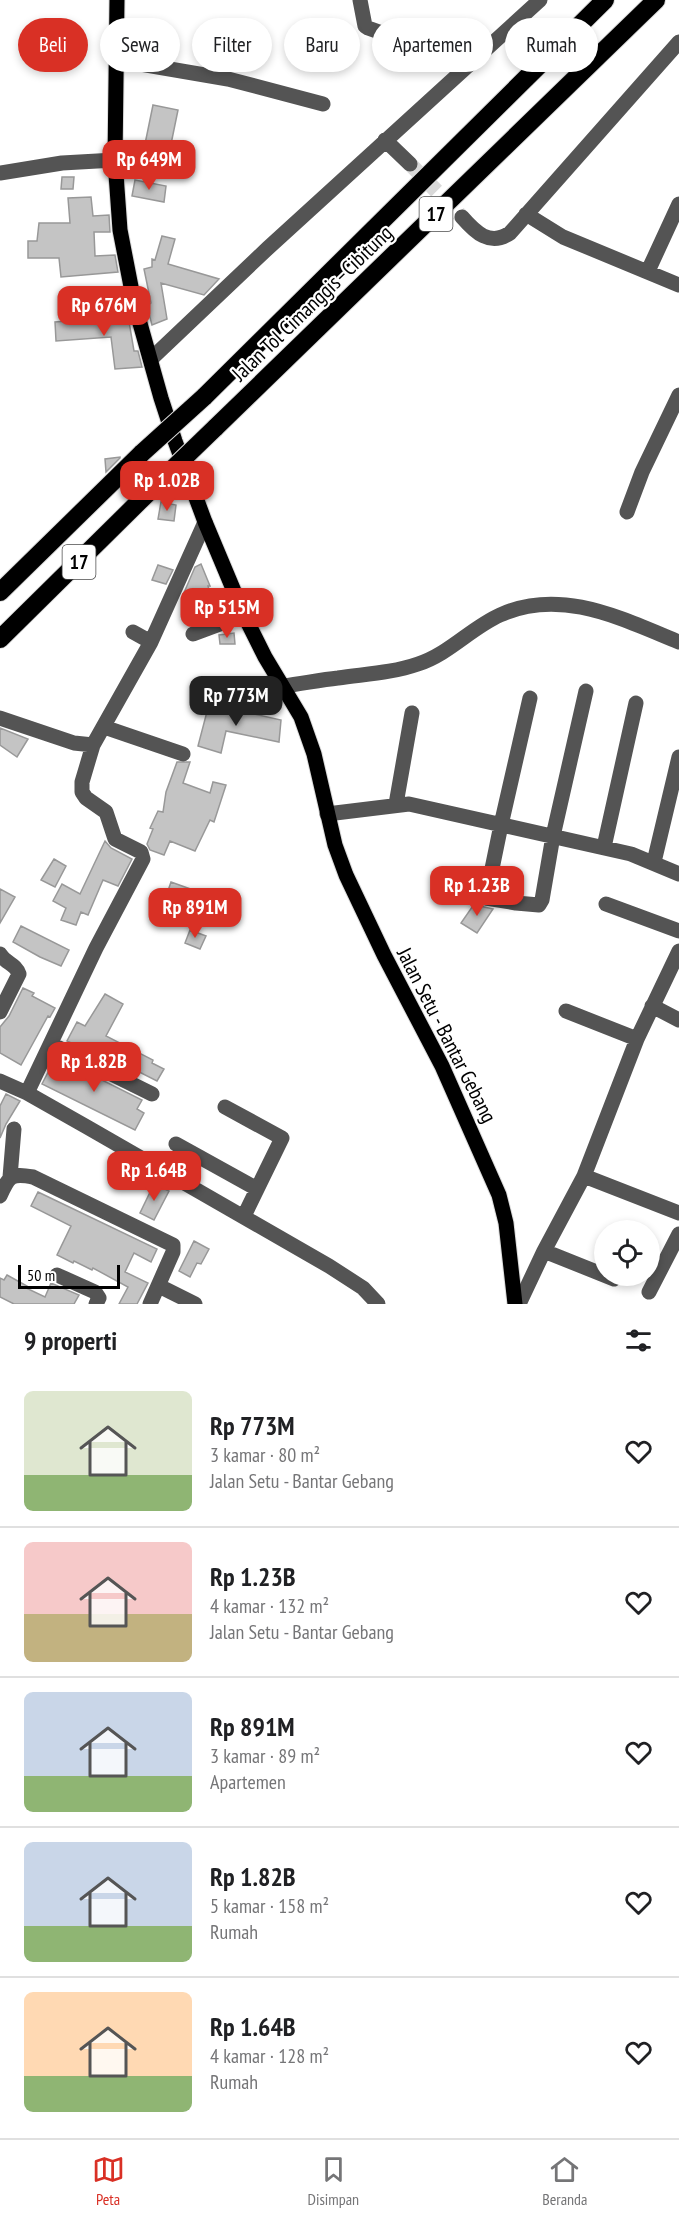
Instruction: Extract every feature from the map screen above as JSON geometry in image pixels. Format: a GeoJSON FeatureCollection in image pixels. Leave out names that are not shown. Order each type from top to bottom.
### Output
{"type":"FeatureCollection","features":[{"type":"Feature","properties":{"kind":"highway","name":"Jalan Tol Cimanggis–Cibitung"},"geometry":{"type":"LineString","coordinates":[[0,592],[141,453],[204,397],[605,0]]}},
{"type":"Feature","properties":{"kind":"highway","name":"Jalan Tol Cimanggis–Cibitung"},"geometry":{"type":"LineString","coordinates":[[0,639],[656,0]]}},
{"type":"Feature","properties":{"kind":"main road","name":"Jalan Setu - Bantar Gebang"},"geometry":{"type":"LineString","coordinates":[[117,0],[117,18]]}},
{"type":"Feature","properties":{"kind":"main road","name":"Jalan Setu - Bantar Gebang"},"geometry":{"type":"LineString","coordinates":[[117,72],[116,160],[120,230],[135,302],[175,441],[205,522],[244,615],[265,657],[301,717],[314,754],[327,814],[346,875],[394,976],[442,1066],[499,1195],[506,1224],[517,1304]]}},
{"type":"Feature","properties":{"kind":"street"},"geometry":{"type":"LineString","coordinates":[[360,0],[366,27],[372,29]]}},
{"type":"Feature","properties":{"kind":"street"},"geometry":{"type":"LineString","coordinates":[[493,42],[540,0]]}},
{"type":"Feature","properties":{"kind":"street"},"geometry":{"type":"LineString","coordinates":[[462,217],[476,233],[484,237],[498,239],[510,233],[679,42]]}},
{"type":"Feature","properties":{"kind":"street"},"geometry":{"type":"LineString","coordinates":[[180,71],[228,79],[323,104]]}},
{"type":"Feature","properties":{"kind":"street"},"geometry":{"type":"LineString","coordinates":[[151,359],[459,72]]}},
{"type":"Feature","properties":{"kind":"street"},"geometry":{"type":"LineString","coordinates":[[385,141],[410,164]]}},
{"type":"Feature","properties":{"kind":"street"},"geometry":{"type":"LineString","coordinates":[[0,173],[62,163],[116,160]]}},
{"type":"Feature","properties":{"kind":"street"},"geometry":{"type":"LineString","coordinates":[[648,271],[679,204]]}},
{"type":"Feature","properties":{"kind":"street"},"geometry":{"type":"LineString","coordinates":[[526,214],[563,237],[679,285]]}},
{"type":"Feature","properties":{"kind":"street"},"geometry":{"type":"LineString","coordinates":[[627,512],[642,472],[679,395]]}},
{"type":"Feature","properties":{"kind":"street"},"geometry":{"type":"LineString","coordinates":[[27,1093],[96,948],[143,859],[141,852],[115,839],[106,812],[86,798],[82,792],[82,782],[93,745],[151,642],[205,522]]}},
{"type":"Feature","properties":{"kind":"street"},"geometry":{"type":"LineString","coordinates":[[283,686],[394,671],[411,666],[438,657],[500,615],[544,603],[553,602],[594,610],[679,642]]}},
{"type":"Feature","properties":{"kind":"street"},"geometry":{"type":"LineString","coordinates":[[192,634],[244,615]]}},
{"type":"Feature","properties":{"kind":"street"},"geometry":{"type":"LineString","coordinates":[[133,632],[151,642]]}},
{"type":"Feature","properties":{"kind":"street"},"geometry":{"type":"LineString","coordinates":[[530,698],[487,899],[516,903],[540,903],[586,691]]}},
{"type":"Feature","properties":{"kind":"street"},"geometry":{"type":"LineString","coordinates":[[604,847],[636,703]]}},
{"type":"Feature","properties":{"kind":"street"},"geometry":{"type":"LineString","coordinates":[[396,804],[412,713]]}},
{"type":"Feature","properties":{"kind":"street"},"geometry":{"type":"LineString","coordinates":[[0,718],[74,743],[93,745]]}},
{"type":"Feature","properties":{"kind":"street"},"geometry":{"type":"LineString","coordinates":[[104,727],[183,754]]}},
{"type":"Feature","properties":{"kind":"street"},"geometry":{"type":"LineString","coordinates":[[654,862],[679,757]]}},
{"type":"Feature","properties":{"kind":"street"},"geometry":{"type":"LineString","coordinates":[[327,814],[396,804],[428,807],[604,847],[654,862],[679,874]]}},
{"type":"Feature","properties":{"kind":"street"},"geometry":{"type":"LineString","coordinates":[[606,904],[679,931]]}},
{"type":"Feature","properties":{"kind":"street"},"geometry":{"type":"LineString","coordinates":[[517,1304],[584,1176],[637,1039],[679,951]]}},
{"type":"Feature","properties":{"kind":"street"},"geometry":{"type":"LineString","coordinates":[[0,954],[4,961],[14,966],[19,974],[1,1008]]}},
{"type":"Feature","properties":{"kind":"street"},"geometry":{"type":"LineString","coordinates":[[652,1006],[679,1020]]}},
{"type":"Feature","properties":{"kind":"street"},"geometry":{"type":"LineString","coordinates":[[566,1011],[637,1039]]}},
{"type":"Feature","properties":{"kind":"street"},"geometry":{"type":"LineString","coordinates":[[51,1044],[152,1094]]}},
{"type":"Feature","properties":{"kind":"street"},"geometry":{"type":"LineString","coordinates":[[0,1081],[27,1093],[244,1216],[363,1288],[378,1304]]}},
{"type":"Feature","properties":{"kind":"street"},"geometry":{"type":"LineString","coordinates":[[225,1107],[282,1138],[244,1216]]}},
{"type":"Feature","properties":{"kind":"street"},"geometry":{"type":"LineString","coordinates":[[0,1196],[10,1177],[14,1129]]}},
{"type":"Feature","properties":{"kind":"street"},"geometry":{"type":"LineString","coordinates":[[176,1144],[257,1189]]}},
{"type":"Feature","properties":{"kind":"street"},"geometry":{"type":"LineString","coordinates":[[10,1177],[18,1174],[33,1177],[173,1245],[173,1252],[150,1304]]}},
{"type":"Feature","properties":{"kind":"street"},"geometry":{"type":"LineString","coordinates":[[584,1176],[679,1213]]}},
{"type":"Feature","properties":{"kind":"street"},"geometry":{"type":"LineString","coordinates":[[649,1292],[679,1234]]}},
{"type":"Feature","properties":{"kind":"street"},"geometry":{"type":"LineString","coordinates":[[544,1251],[594,1272]]}},
{"type":"Feature","properties":{"kind":"street"},"geometry":{"type":"LineString","coordinates":[[57,1275],[95,1292],[99,1298],[96,1304]]}},
{"type":"Feature","properties":{"kind":"street"},"geometry":{"type":"LineString","coordinates":[[159,1286],[195,1304]]}},
{"type":"Feature","properties":{"kind":"building"},"geometry":{"type":"Polygon","coordinates":[[[153,105],[178,110],[170,149],[145,144],[153,105]]]}},
{"type":"Feature","properties":{"kind":"building"},"geometry":{"type":"Polygon","coordinates":[[[62,177],[74,177],[73,189],[61,189],[62,177]]]}},
{"type":"Feature","properties":{"kind":"building"},"geometry":{"type":"Polygon","coordinates":[[[135,180],[166,186],[164,202],[132,196],[135,180]]]}},
{"type":"Feature","properties":{"kind":"building"},"geometry":{"type":"Polygon","coordinates":[[[91,197],[93,216],[109,215],[110,232],[94,232],[95,256],[115,255],[118,272],[61,277],[59,258],[28,258],[28,241],[37,241],[39,223],[70,223],[68,198],[91,197]]]}},
{"type":"Feature","properties":{"kind":"building"},"geometry":{"type":"Polygon","coordinates":[[[162,236],[175,239],[168,264],[219,279],[204,295],[161,283],[167,319],[152,325],[147,306],[151,303],[144,269],[152,267],[152,259],[155,260],[162,236]]]}},
{"type":"Feature","properties":{"kind":"building"},"geometry":{"type":"Polygon","coordinates":[[[128,316],[134,351],[138,351],[142,367],[115,369],[111,337],[56,341],[55,322],[128,316]]]}},
{"type":"Feature","properties":{"kind":"building"},"geometry":{"type":"Polygon","coordinates":[[[120,458],[106,472],[105,459],[120,458]]]}},
{"type":"Feature","properties":{"kind":"building"},"geometry":{"type":"Polygon","coordinates":[[[161,502],[176,505],[174,521],[158,519],[161,502]]]}},
{"type":"Feature","properties":{"kind":"building"},"geometry":{"type":"Polygon","coordinates":[[[201,564],[210,586],[208,586],[214,607],[190,615],[183,595],[195,567],[201,564]]]}},
{"type":"Feature","properties":{"kind":"building"},"geometry":{"type":"Polygon","coordinates":[[[158,565],[173,570],[166,584],[152,580],[158,565]]]}},
{"type":"Feature","properties":{"kind":"building"},"geometry":{"type":"Polygon","coordinates":[[[234,633],[235,644],[220,644],[219,635],[234,633]]]}},
{"type":"Feature","properties":{"kind":"building"},"geometry":{"type":"Polygon","coordinates":[[[209,704],[281,720],[279,742],[226,731],[221,753],[198,746],[209,704]]]}},
{"type":"Feature","properties":{"kind":"building"},"geometry":{"type":"Polygon","coordinates":[[[0,728],[28,739],[17,757],[0,745],[0,728]]]}},
{"type":"Feature","properties":{"kind":"building"},"geometry":{"type":"Polygon","coordinates":[[[177,762],[190,762],[183,783],[210,793],[213,782],[226,785],[214,822],[210,820],[195,851],[170,841],[164,855],[150,850],[147,844],[153,829],[150,828],[158,811],[163,812],[166,792],[177,762]]]}},
{"type":"Feature","properties":{"kind":"building"},"geometry":{"type":"Polygon","coordinates":[[[105,841],[111,848],[132,859],[118,886],[103,880],[88,915],[81,912],[76,925],[61,920],[66,908],[53,901],[62,884],[80,894],[105,841]]]}},
{"type":"Feature","properties":{"kind":"building"},"geometry":{"type":"Polygon","coordinates":[[[54,859],[66,866],[55,887],[41,880],[54,859]]]}},
{"type":"Feature","properties":{"kind":"building"},"geometry":{"type":"Polygon","coordinates":[[[171,882],[210,896],[201,923],[162,908],[171,882]]]}},
{"type":"Feature","properties":{"kind":"building"},"geometry":{"type":"Polygon","coordinates":[[[0,889],[15,897],[0,923],[0,889]]]}},
{"type":"Feature","properties":{"kind":"building"},"geometry":{"type":"Polygon","coordinates":[[[477,900],[480,906],[493,909],[477,933],[461,923],[477,900]]]}},
{"type":"Feature","properties":{"kind":"building"},"geometry":{"type":"Polygon","coordinates":[[[21,926],[69,950],[61,966],[13,942],[21,926]]]}},
{"type":"Feature","properties":{"kind":"building"},"geometry":{"type":"Polygon","coordinates":[[[190,930],[206,936],[200,949],[185,943],[190,930]]]}},
{"type":"Feature","properties":{"kind":"building"},"geometry":{"type":"Polygon","coordinates":[[[23,988],[34,993],[32,996],[55,1008],[50,1017],[48,1016],[21,1065],[0,1053],[0,1027],[9,1016],[23,988]]]}},
{"type":"Feature","properties":{"kind":"building"},"geometry":{"type":"Polygon","coordinates":[[[105,994],[123,1004],[106,1036],[153,1060],[152,1063],[164,1069],[157,1081],[90,1047],[88,1051],[67,1041],[77,1022],[85,1026],[105,994]]]}},
{"type":"Feature","properties":{"kind":"building"},"geometry":{"type":"Polygon","coordinates":[[[56,1057],[142,1100],[137,1109],[144,1113],[135,1130],[42,1084],[56,1057]]]}},
{"type":"Feature","properties":{"kind":"building"},"geometry":{"type":"Polygon","coordinates":[[[6,1094],[20,1101],[0,1138],[0,1106],[6,1094]]]}},
{"type":"Feature","properties":{"kind":"building"},"geometry":{"type":"Polygon","coordinates":[[[154,1184],[169,1191],[154,1220],[140,1213],[154,1184]]]}},
{"type":"Feature","properties":{"kind":"building"},"geometry":{"type":"Polygon","coordinates":[[[38,1192],[157,1249],[151,1262],[134,1253],[125,1272],[148,1283],[137,1304],[119,1304],[128,1287],[93,1268],[92,1270],[57,1255],[71,1226],[31,1206],[38,1192]]]}},
{"type":"Feature","properties":{"kind":"building"},"geometry":{"type":"Polygon","coordinates":[[[194,1241],[209,1249],[201,1264],[197,1263],[190,1277],[179,1271],[194,1241]]]}},
{"type":"Feature","properties":{"kind":"building"},"geometry":{"type":"Polygon","coordinates":[[[7,1275],[45,1297],[51,1283],[79,1295],[74,1304],[14,1304],[0,1297],[0,1278],[4,1280],[7,1275]]]}},
{"type":"Feature","properties":{"kind":"tunnel"},"geometry":{"type":"LineString","coordinates":[[410,164],[462,217]]}}]}
